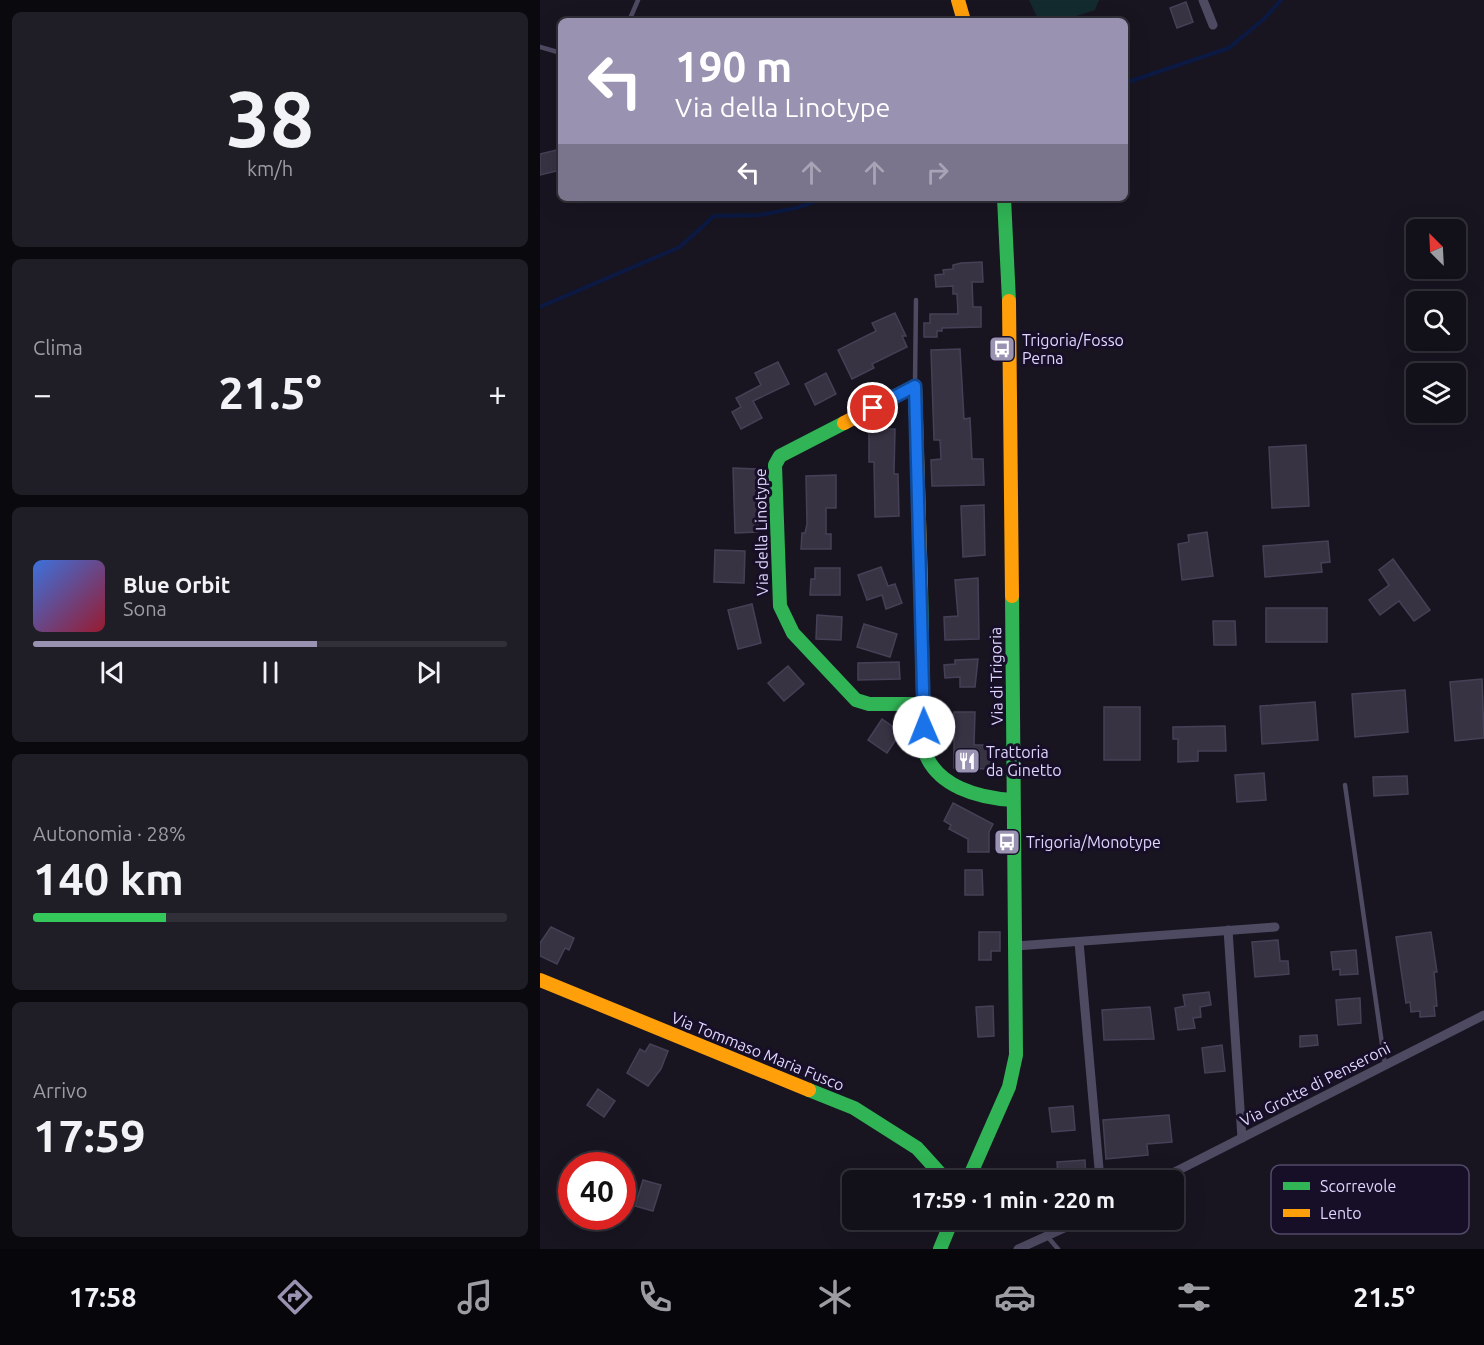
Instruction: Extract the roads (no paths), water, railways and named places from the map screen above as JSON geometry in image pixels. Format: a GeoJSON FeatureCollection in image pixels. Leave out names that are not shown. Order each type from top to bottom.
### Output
{"type":"FeatureCollection","features":[{"type":"Feature","properties":{"kind":"street"},"geometry":{"type":"LineString","coordinates":[[958,0],[963,18]]}},
{"type":"Feature","properties":{"kind":"street"},"geometry":{"type":"LineString","coordinates":[[1203,0],[1213,25]]}},
{"type":"Feature","properties":{"kind":"street","name":"Via di Trigoria"},"geometry":{"type":"LineString","coordinates":[[972,1170],[1013,1071],[1016,1047],[1009,273],[1004,201]]}},
{"type":"Feature","properties":{"kind":"street"},"geometry":{"type":"LineString","coordinates":[[915,386],[924,753],[933,768],[981,796],[1013,800]]}},
{"type":"Feature","properties":{"kind":"street","name":"Via della Linotype"},"geometry":{"type":"LineString","coordinates":[[915,386],[780,456],[775,465],[775,485],[780,606],[793,633],[844,692],[856,700],[869,704],[924,704]]}},
{"type":"Feature","properties":{"kind":"street"},"geometry":{"type":"LineString","coordinates":[[1015,946],[1275,927]]}},
{"type":"Feature","properties":{"kind":"street"},"geometry":{"type":"LineString","coordinates":[[1228,930],[1242,1138]]}},
{"type":"Feature","properties":{"kind":"street"},"geometry":{"type":"LineString","coordinates":[[1078,942],[1099,1170]]}},
{"type":"Feature","properties":{"kind":"street","name":"Via Tommaso Maria Fusco"},"geometry":{"type":"LineString","coordinates":[[540,980],[854,1108],[912,1144],[937,1170]]}},
{"type":"Feature","properties":{"kind":"street","name":"Via Grotte di Penseroni"},"geometry":{"type":"LineString","coordinates":[[1179,1170],[1484,1015]]}},
{"type":"Feature","properties":{"kind":"street"},"geometry":{"type":"LineString","coordinates":[[940,1249],[948,1230]]}},
{"type":"Feature","properties":{"kind":"street"},"geometry":{"type":"LineString","coordinates":[[1018,1249],[1060,1230]]}},
{"type":"Feature","properties":{"kind":"lane"},"geometry":{"type":"LineString","coordinates":[[630,18],[638,0]]}},
{"type":"Feature","properties":{"kind":"lane"},"geometry":{"type":"LineString","coordinates":[[540,47],[558,52]]}},
{"type":"Feature","properties":{"kind":"lane"},"geometry":{"type":"LineString","coordinates":[[915,386],[916,300]]}},
{"type":"Feature","properties":{"kind":"lane"},"geometry":{"type":"LineString","coordinates":[[1346,785],[1385,1065]]}},
{"type":"Feature","properties":{"kind":"lane"},"geometry":{"type":"LineString","coordinates":[[1047,1236],[1058,1249]]}},
{"type":"Feature","properties":{"kind":"waterway"},"geometry":{"type":"LineString","coordinates":[[1128,82],[1229,48],[1265,18],[1281,0]]}},
{"type":"Feature","properties":{"kind":"waterway"},"geometry":{"type":"LineString","coordinates":[[540,307],[680,247],[714,216],[760,215],[817,201]]}},
{"type":"Feature","properties":{"kind":"place","name":"Trigoria/Fosso Perna"},"geometry":{"type":"Point","coordinates":[1002,349]}},
{"type":"Feature","properties":{"kind":"place","name":"Trattoria da Ginetto"},"geometry":{"type":"Point","coordinates":[967,761]}},
{"type":"Feature","properties":{"kind":"place","name":"Trigoria/Monotype"},"geometry":{"type":"Point","coordinates":[1007,842]}}]}
